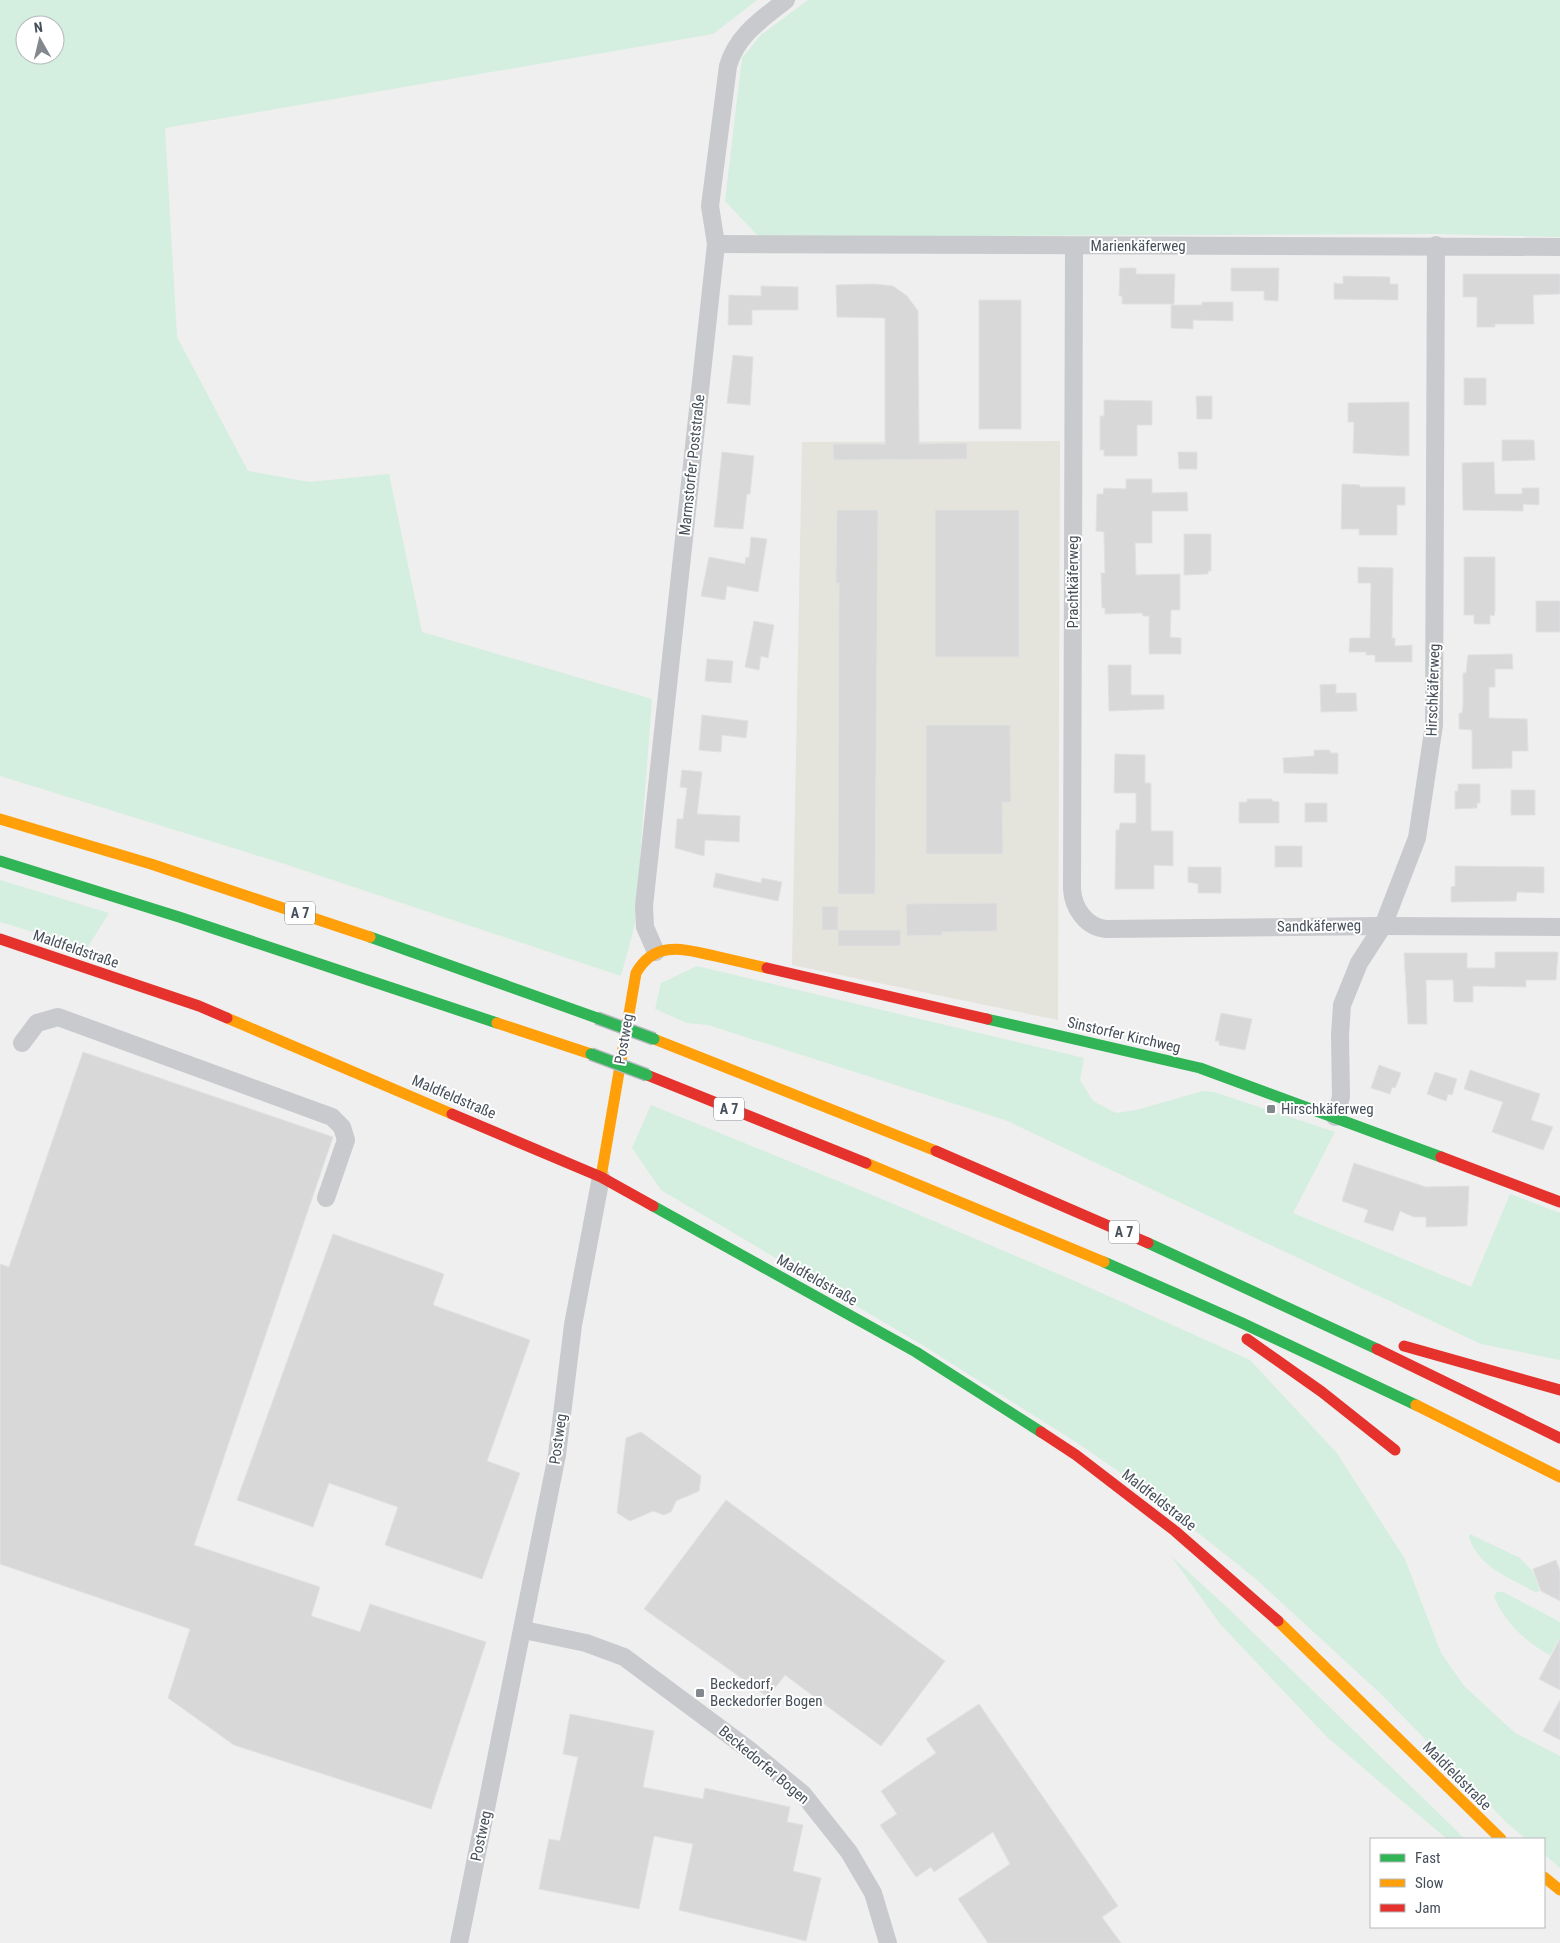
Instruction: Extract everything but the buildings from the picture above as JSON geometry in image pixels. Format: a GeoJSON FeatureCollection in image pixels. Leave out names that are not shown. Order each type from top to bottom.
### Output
{"type":"FeatureCollection","features":[{"type":"Feature","properties":{"kind":"main road","name":"A 7"},"geometry":{"type":"LineString","coordinates":[[0,819],[203,881],[397,946],[654,1039],[925,1146],[1091,1217],[1321,1320],[1560,1438]]}},
{"type":"Feature","properties":{"kind":"main road","name":"A 7"},"geometry":{"type":"LineString","coordinates":[[0,861],[179,917],[591,1054],[647,1076],[914,1183],[1193,1300],[1278,1339],[1560,1477]]}},
{"type":"Feature","properties":{"kind":"main road","name":"Maldfeldstraße"},"geometry":{"type":"LineString","coordinates":[[0,939],[199,1006],[602,1177],[916,1352],[1076,1455],[1175,1531],[1275,1618],[1500,1838]]}},
{"type":"Feature","properties":{"kind":"main road","name":"Sinstorfer Kirchweg"},"geometry":{"type":"LineString","coordinates":[[662,950],[683,949],[1200,1068],[1560,1202]]}},
{"type":"Feature","properties":{"kind":"main road","name":"Postweg"},"geometry":{"type":"LineString","coordinates":[[602,1177],[636,973],[644,960],[662,950]]}},
{"type":"Feature","properties":{"kind":"main road"},"geometry":{"type":"LineString","coordinates":[[1193,1300],[1317,1388],[1395,1450]]}},
{"type":"Feature","properties":{"kind":"main road"},"geometry":{"type":"LineString","coordinates":[[1321,1320],[1467,1366],[1560,1390]]}},
{"type":"Feature","properties":{"kind":"main road"},"geometry":{"type":"LineString","coordinates":[[1545,1878],[1560,1890]]}},
{"type":"Feature","properties":{"kind":"street","name":"Marmstorfer Poststraße"},"geometry":{"type":"LineString","coordinates":[[662,950],[645,927],[644,906],[716,244],[710,206],[732,50],[745,32],[786,0]]}},
{"type":"Feature","properties":{"kind":"street","name":"Marienkäferweg"},"geometry":{"type":"LineString","coordinates":[[716,244],[1074,246],[1436,245],[1560,247]]}},
{"type":"Feature","properties":{"kind":"street","name":"Hirschkäferweg"},"geometry":{"type":"LineString","coordinates":[[1335,1117],[1341,1096],[1340,1035],[1342,1004],[1359,963],[1384,926],[1417,838],[1434,725],[1436,245]]}},
{"type":"Feature","properties":{"kind":"street","name":"Prachtkäferweg"},"geometry":{"type":"LineString","coordinates":[[1074,246],[1072,889],[1074,902],[1083,916]]}},
{"type":"Feature","properties":{"kind":"street","name":"Sandkäferweg"},"geometry":{"type":"LineString","coordinates":[[1083,916],[1094,926],[1106,929],[1384,926],[1560,927]]}},
{"type":"Feature","properties":{"kind":"street"},"geometry":{"type":"LineString","coordinates":[[22,1043],[37,1023],[58,1017],[332,1117],[342,1127],[346,1140],[326,1198]]}},
{"type":"Feature","properties":{"kind":"street","name":"Postweg"},"geometry":{"type":"LineString","coordinates":[[459,1943],[524,1630],[557,1455],[574,1325],[602,1177]]}},
{"type":"Feature","properties":{"kind":"street","name":"Beckedorfer Bogen"},"geometry":{"type":"LineString","coordinates":[[524,1630],[586,1643],[624,1657],[748,1749],[803,1794],[849,1852],[873,1893],[888,1943]]}},
{"type":"Feature","properties":{"kind":"shaded area"},"geometry":{"type":"Polygon","coordinates":[[[1060,441],[1058,1020],[792,965],[802,442],[1060,441]]]}},
{"type":"Feature","properties":{"kind":"green space"},"geometry":{"type":"Polygon","coordinates":[[[0,0],[757,0],[713,34],[165,128],[177,337],[248,471],[309,482],[389,474],[422,632],[652,699],[635,924],[621,976],[288,865],[0,776],[0,0]]]}},
{"type":"Feature","properties":{"kind":"green space"},"geometry":{"type":"Polygon","coordinates":[[[808,0],[1560,0],[1560,237],[1434,234],[759,237],[725,201],[742,58],[761,35],[808,0]]]}},
{"type":"Feature","properties":{"kind":"green space"},"geometry":{"type":"Polygon","coordinates":[[[0,880],[109,913],[87,948],[0,922],[0,880]]]}},
{"type":"Feature","properties":{"kind":"green space"},"geometry":{"type":"Polygon","coordinates":[[[697,966],[1084,1058],[1080,1080],[1093,1101],[1116,1113],[1136,1110],[1203,1091],[1214,1092],[1335,1132],[1293,1213],[1471,1287],[1510,1194],[1560,1213],[1560,1360],[1481,1344],[1005,1120],[708,1025],[687,1023],[655,1009],[661,983],[697,966]]]}},
{"type":"Feature","properties":{"kind":"green space"},"geometry":{"type":"Polygon","coordinates":[[[651,1105],[882,1199],[1077,1282],[1250,1360],[1336,1452],[1405,1559],[1441,1653],[1464,1686],[1515,1733],[1560,1756],[1560,1868],[1545,1855],[1545,1838],[1525,1838],[1507,1823],[1381,1694],[1256,1579],[1138,1485],[1079,1444],[924,1346],[661,1190],[632,1148],[651,1105]]]}},
{"type":"Feature","properties":{"kind":"green space"},"geometry":{"type":"Polygon","coordinates":[[[1470,1534],[1520,1558],[1533,1572],[1540,1591],[1535,1592],[1487,1564],[1474,1548],[1469,1537],[1470,1534]]]}},
{"type":"Feature","properties":{"kind":"green space"},"geometry":{"type":"Polygon","coordinates":[[[1171,1556],[1229,1609],[1464,1838],[1446,1838],[1328,1738],[1221,1625],[1171,1556]]]}},
{"type":"Feature","properties":{"kind":"green space"},"geometry":{"type":"Polygon","coordinates":[[[1497,1592],[1503,1592],[1560,1622],[1560,1638],[1550,1655],[1524,1637],[1510,1623],[1494,1596],[1497,1592]]]}},
{"type":"Feature","properties":{"kind":"traffic: fast"},"geometry":{"type":"LineString","coordinates":[[0,861],[179,917],[497,1023]]}},
{"type":"Feature","properties":{"kind":"traffic: fast"},"geometry":{"type":"LineString","coordinates":[[370,937],[597,1018]]}},
{"type":"Feature","properties":{"kind":"traffic: fast"},"geometry":{"type":"LineString","coordinates":[[597,1018],[654,1039]]}},
{"type":"Feature","properties":{"kind":"traffic: fast"},"geometry":{"type":"LineString","coordinates":[[987,1019],[1200,1068],[1441,1157]]}},
{"type":"Feature","properties":{"kind":"traffic: fast"},"geometry":{"type":"LineString","coordinates":[[591,1054],[647,1075]]}},
{"type":"Feature","properties":{"kind":"traffic: fast"},"geometry":{"type":"LineString","coordinates":[[653,1206],[916,1352],[1041,1432]]}},
{"type":"Feature","properties":{"kind":"traffic: fast"},"geometry":{"type":"LineString","coordinates":[[1148,1243],[1377,1349]]}},
{"type":"Feature","properties":{"kind":"traffic: fast"},"geometry":{"type":"LineString","coordinates":[[1104,1262],[1240,1322],[1416,1405]]}},
{"type":"Feature","properties":{"kind":"traffic: slow"},"geometry":{"type":"LineString","coordinates":[[0,819],[151,864],[370,937]]}},
{"type":"Feature","properties":{"kind":"traffic: slow"},"geometry":{"type":"LineString","coordinates":[[601,1177],[636,973],[652,955],[661,951],[671,950],[703,953],[767,968]]}},
{"type":"Feature","properties":{"kind":"traffic: slow"},"geometry":{"type":"LineString","coordinates":[[227,1018],[452,1114]]}},
{"type":"Feature","properties":{"kind":"traffic: slow"},"geometry":{"type":"LineString","coordinates":[[497,1023],[591,1054]]}},
{"type":"Feature","properties":{"kind":"traffic: slow"},"geometry":{"type":"LineString","coordinates":[[654,1039],[936,1151]]}},
{"type":"Feature","properties":{"kind":"traffic: slow"},"geometry":{"type":"LineString","coordinates":[[866,1163],[1104,1262]]}},
{"type":"Feature","properties":{"kind":"traffic: slow"},"geometry":{"type":"LineString","coordinates":[[1416,1405],[1560,1477]]}},
{"type":"Feature","properties":{"kind":"traffic: slow"},"geometry":{"type":"LineString","coordinates":[[1278,1621],[1500,1838]]}},
{"type":"Feature","properties":{"kind":"traffic: slow"},"geometry":{"type":"LineString","coordinates":[[1545,1878],[1560,1890]]}},
{"type":"Feature","properties":{"kind":"traffic: jam"},"geometry":{"type":"LineString","coordinates":[[0,939],[199,1006],[227,1018]]}},
{"type":"Feature","properties":{"kind":"traffic: jam"},"geometry":{"type":"LineString","coordinates":[[767,968],[987,1019]]}},
{"type":"Feature","properties":{"kind":"traffic: jam"},"geometry":{"type":"LineString","coordinates":[[647,1075],[866,1163]]}},
{"type":"Feature","properties":{"kind":"traffic: jam"},"geometry":{"type":"LineString","coordinates":[[452,1114],[601,1177],[653,1206]]}},
{"type":"Feature","properties":{"kind":"traffic: jam"},"geometry":{"type":"LineString","coordinates":[[936,1151],[1148,1243]]}},
{"type":"Feature","properties":{"kind":"traffic: jam"},"geometry":{"type":"LineString","coordinates":[[1441,1157],[1560,1202]]}},
{"type":"Feature","properties":{"kind":"traffic: jam"},"geometry":{"type":"LineString","coordinates":[[1247,1339],[1322,1392],[1395,1450]]}},
{"type":"Feature","properties":{"kind":"traffic: jam"},"geometry":{"type":"LineString","coordinates":[[1404,1346],[1560,1390]]}},
{"type":"Feature","properties":{"kind":"traffic: jam"},"geometry":{"type":"LineString","coordinates":[[1377,1349],[1560,1438]]}},
{"type":"Feature","properties":{"kind":"traffic: jam"},"geometry":{"type":"LineString","coordinates":[[1041,1432],[1076,1455],[1175,1531],[1278,1621]]}},
{"type":"Feature","properties":{"kind":"place","name":"Hirschkäferweg"},"geometry":{"type":"Point","coordinates":[1271,1109]}},
{"type":"Feature","properties":{"kind":"place","name":"Beckedorf, Beckedorfer Bogen"},"geometry":{"type":"Point","coordinates":[700,1693]}}]}
